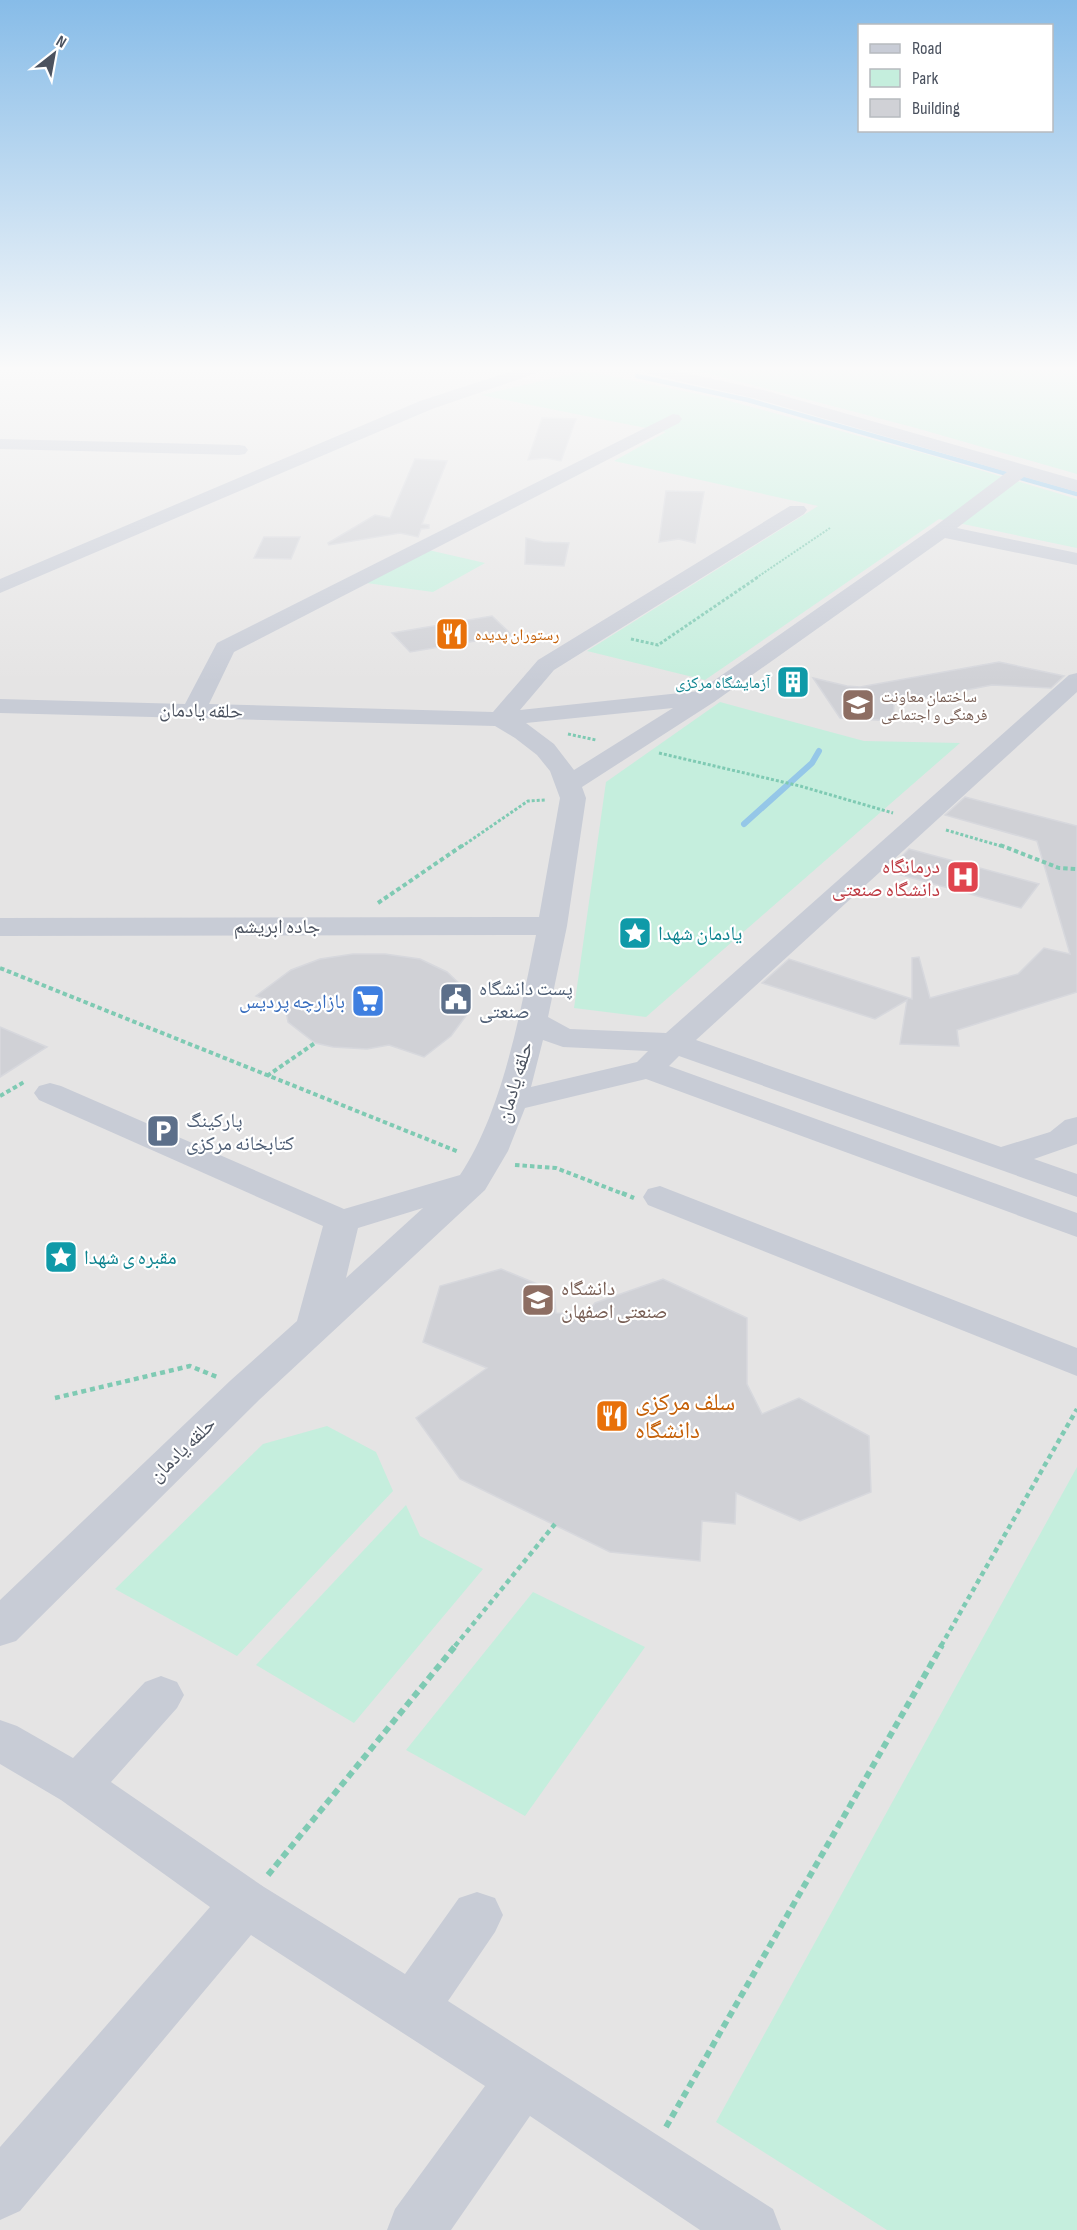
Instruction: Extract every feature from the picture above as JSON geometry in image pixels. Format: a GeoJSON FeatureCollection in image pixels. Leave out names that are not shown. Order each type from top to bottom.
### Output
{"type":"FeatureCollection","features":[{"type":"Feature","properties":{"kind":"street"},"geometry":{"type":"LineString","coordinates":[[170,495],[219,474]]}},
{"type":"Feature","properties":{"kind":"street"},"geometry":{"type":"LineString","coordinates":[[0,587],[264,474]]}},
{"type":"Feature","properties":{"kind":"street"},"geometry":{"type":"LineString","coordinates":[[195,710],[225,648],[566,474]]}},
{"type":"Feature","properties":{"kind":"street"},"geometry":{"type":"LineString","coordinates":[[571,791],[941,531],[1017,474]]}},
{"type":"Feature","properties":{"kind":"street"},"geometry":{"type":"LineString","coordinates":[[1036,474],[1077,486]]}},
{"type":"Feature","properties":{"kind":"street"},"geometry":{"type":"LineString","coordinates":[[499,719],[546,665],[798,510]]}},
{"type":"Feature","properties":{"kind":"street"},"geometry":{"type":"LineString","coordinates":[[941,531],[1077,559]]}},
{"type":"Feature","properties":{"kind":"street"},"geometry":{"type":"LineString","coordinates":[[74,533],[105,536],[107,541]]}},
{"type":"Feature","properties":{"kind":"street"},"geometry":{"type":"LineString","coordinates":[[511,1102],[648,1069],[1077,680]]}},
{"type":"Feature","properties":{"kind":"street"},"geometry":{"type":"LineString","coordinates":[[499,719],[706,697]]}},
{"type":"Feature","properties":{"kind":"street","name":"حلقه یادمان"},"geometry":{"type":"LineString","coordinates":[[0,706],[499,719],[543,744],[571,791],[553,926],[532,1022],[511,1102],[480,1173],[245,1390],[0,1628]]}},
{"type":"Feature","properties":{"kind":"street","name":"جاده ابریشم"},"geometry":{"type":"LineString","coordinates":[[0,927],[553,926]]}},
{"type":"Feature","properties":{"kind":"street"},"geometry":{"type":"LineString","coordinates":[[532,1022],[563,1038],[674,1043],[1077,1186]]}},
{"type":"Feature","properties":{"kind":"street"},"geometry":{"type":"LineString","coordinates":[[648,1069],[1077,1226]]}},
{"type":"Feature","properties":{"kind":"street"},"geometry":{"type":"LineString","coordinates":[[50,1093],[342,1221],[480,1173]]}},
{"type":"Feature","properties":{"kind":"street"},"geometry":{"type":"LineString","coordinates":[[999,1159],[1062,1139],[1077,1127]]}},
{"type":"Feature","properties":{"kind":"street"},"geometry":{"type":"LineString","coordinates":[[660,1197],[1077,1363]]}},
{"type":"Feature","properties":{"kind":"street"},"geometry":{"type":"LineString","coordinates":[[315,1325],[342,1221]]}},
{"type":"Feature","properties":{"kind":"street"},"geometry":{"type":"LineString","coordinates":[[78,1785],[161,1695]]}},
{"type":"Feature","properties":{"kind":"street"},"geometry":{"type":"LineString","coordinates":[[0,1740],[78,1785],[246,1903],[523,2079],[752,2230]]}},
{"type":"Feature","properties":{"kind":"street"},"geometry":{"type":"LineString","coordinates":[[0,2191],[246,1903]]}},
{"type":"Feature","properties":{"kind":"street"},"geometry":{"type":"LineString","coordinates":[[412,2008],[477,1915]]}},
{"type":"Feature","properties":{"kind":"street"},"geometry":{"type":"LineString","coordinates":[[416,2230],[523,2079]]}},
{"type":"Feature","properties":{"kind":"path"},"geometry":{"type":"LineString","coordinates":[[601,631],[658,645],[830,528]]}},
{"type":"Feature","properties":{"kind":"path"},"geometry":{"type":"LineString","coordinates":[[757,776],[800,786]]}},
{"type":"Feature","properties":{"kind":"path"},"geometry":{"type":"LineString","coordinates":[[345,926],[528,801],[571,791]]}},
{"type":"Feature","properties":{"kind":"path"},"geometry":{"type":"LineString","coordinates":[[0,968],[266,1076],[480,1173],[556,1168],[652,1206],[660,1197]]}},
{"type":"Feature","properties":{"kind":"path"},"geometry":{"type":"LineString","coordinates":[[266,1076],[315,1042]]}},
{"type":"Feature","properties":{"kind":"path"},"geometry":{"type":"LineString","coordinates":[[55,1398],[190,1366],[245,1390]]}},
{"type":"Feature","properties":{"kind":"path"},"geometry":{"type":"LineString","coordinates":[[647,2160],[1077,1409]]}},
{"type":"Feature","properties":{"kind":"path"},"geometry":{"type":"LineString","coordinates":[[246,1903],[555,1524]]}},
{"type":"Feature","properties":{"kind":"shaded area","name":"دانشگاه صنعتی اصفهان"},"geometry":{"type":"Polygon","coordinates":[[[0,474],[1077,474],[1077,2230],[0,2230],[0,474]]]}},
{"type":"Feature","properties":{"kind":"green space"},"geometry":{"type":"Polygon","coordinates":[[[673,474],[994,474],[1077,499],[1077,548],[939,519],[705,680],[587,651],[818,506],[673,474]]]}},
{"type":"Feature","properties":{"kind":"green space"},"geometry":{"type":"Polygon","coordinates":[[[424,549],[485,563],[433,592],[359,582],[424,549]]]}},
{"type":"Feature","properties":{"kind":"green space"},"geometry":{"type":"Polygon","coordinates":[[[720,702],[864,741],[960,743],[646,1017],[574,1008],[606,782],[720,702]]]}},
{"type":"Feature","properties":{"kind":"green space"},"geometry":{"type":"Polygon","coordinates":[[[327,1426],[376,1452],[393,1491],[237,1656],[115,1589],[263,1444],[327,1426]]]}},
{"type":"Feature","properties":{"kind":"green space"},"geometry":{"type":"Polygon","coordinates":[[[1077,1467],[1077,2230],[887,2230],[716,2122],[1077,1467]]]}},
{"type":"Feature","properties":{"kind":"green space"},"geometry":{"type":"Polygon","coordinates":[[[406,1505],[420,1536],[483,1569],[354,1723],[256,1665],[406,1505]]]}},
{"type":"Feature","properties":{"kind":"green space"},"geometry":{"type":"Polygon","coordinates":[[[533,1592],[645,1647],[525,1816],[406,1750],[533,1592]]]}},
{"type":"Feature","properties":{"kind":"building"},"geometry":{"type":"Polygon","coordinates":[[[409,474],[442,474],[422,524],[429,525],[429,528],[421,529],[418,537],[400,533],[329,545],[328,543],[375,515],[390,518],[409,474]]]}},
{"type":"Feature","properties":{"kind":"building"},"geometry":{"type":"Polygon","coordinates":[[[666,491],[704,492],[695,543],[679,539],[659,542],[666,491]]]}},
{"type":"Feature","properties":{"kind":"building"},"geometry":{"type":"Polygon","coordinates":[[[264,537],[300,537],[291,559],[254,558],[264,537]]]}},
{"type":"Feature","properties":{"kind":"building"},"geometry":{"type":"Polygon","coordinates":[[[526,538],[543,542],[569,543],[564,566],[525,564],[526,538]]]}},
{"type":"Feature","properties":{"kind":"building","name":"رستوران پدیده"},"geometry":{"type":"Polygon","coordinates":[[[492,616],[512,635],[410,652],[392,633],[492,616]]]}},
{"type":"Feature","properties":{"kind":"building"},"geometry":{"type":"Polygon","coordinates":[[[999,662],[1064,676],[1051,688],[992,685],[894,704],[893,721],[840,718],[813,678],[860,687],[999,662]]]}},
{"type":"Feature","properties":{"kind":"building"},"geometry":{"type":"Polygon","coordinates":[[[965,797],[1077,826],[1077,992],[957,1030],[959,1046],[900,1044],[907,1000],[875,1019],[762,983],[789,959],[912,999],[912,958],[919,957],[930,998],[1018,974],[1044,948],[1070,954],[1037,841],[945,815],[965,797]]]}},
{"type":"Feature","properties":{"kind":"building","name":"درمانگاه دانشگاه صنعتی"},"geometry":{"type":"Polygon","coordinates":[[[909,849],[1039,884],[1021,908],[887,871],[909,849]]]}},
{"type":"Feature","properties":{"kind":"building","name":"بازارچه پردیس"},"geometry":{"type":"Polygon","coordinates":[[[353,954],[385,954],[420,959],[447,972],[465,989],[468,1013],[451,1036],[424,1057],[389,1045],[367,1049],[333,1047],[315,1043],[288,1022],[285,1006],[256,996],[291,970],[320,959],[353,954]]]}},
{"type":"Feature","properties":{"kind":"building"},"geometry":{"type":"Polygon","coordinates":[[[0,1027],[47,1047],[0,1077],[0,1027]]]}},
{"type":"Feature","properties":{"kind":"building"},"geometry":{"type":"Polygon","coordinates":[[[501,1269],[554,1291],[556,1313],[586,1314],[595,1303],[663,1279],[747,1318],[747,1384],[762,1414],[799,1398],[869,1436],[871,1492],[800,1521],[736,1493],[735,1524],[702,1521],[700,1561],[610,1552],[460,1479],[416,1418],[487,1368],[423,1342],[440,1286],[501,1269]]]}},
{"type":"Feature","properties":{"kind":"waterway"},"geometry":{"type":"LineString","coordinates":[[1007,474],[1077,494]]}},
{"type":"Feature","properties":{"kind":"waterway"},"geometry":{"type":"LineString","coordinates":[[744,824],[812,763],[819,751]]}},
{"type":"Feature","properties":{"kind":"place","name":"رستوران پدیده"},"geometry":{"type":"Point","coordinates":[452,634]}},
{"type":"Feature","properties":{"kind":"place","name":"آزمایشگاه مرکزی"},"geometry":{"type":"Point","coordinates":[793,682]}},
{"type":"Feature","properties":{"kind":"place","name":"ساختمان معاونت فرهنگی و اجتماعی"},"geometry":{"type":"Point","coordinates":[858,705]}},
{"type":"Feature","properties":{"kind":"place","name":"درمانگاه دانشگاه صنعتی"},"geometry":{"type":"Point","coordinates":[963,877]}},
{"type":"Feature","properties":{"kind":"place","name":"یادمان شهدا"},"geometry":{"type":"Point","coordinates":[635,933]}},
{"type":"Feature","properties":{"kind":"place","name":"پست دانشگاه صنعتی"},"geometry":{"type":"Point","coordinates":[456,999]}},
{"type":"Feature","properties":{"kind":"place","name":"بازارچه پردیس"},"geometry":{"type":"Point","coordinates":[368,1001]}},
{"type":"Feature","properties":{"kind":"place","name":"پارکینگ کتابخانه مرکزی"},"geometry":{"type":"Point","coordinates":[163,1131]}},
{"type":"Feature","properties":{"kind":"place","name":"مقبره ی شهدا"},"geometry":{"type":"Point","coordinates":[61,1257]}},
{"type":"Feature","properties":{"kind":"place","name":"دانشگاه صنعتی اصفهان"},"geometry":{"type":"Point","coordinates":[538,1300]}},
{"type":"Feature","properties":{"kind":"place","name":"سلف مرکزی دانشگاه"},"geometry":{"type":"Point","coordinates":[612,1416]}}]}
